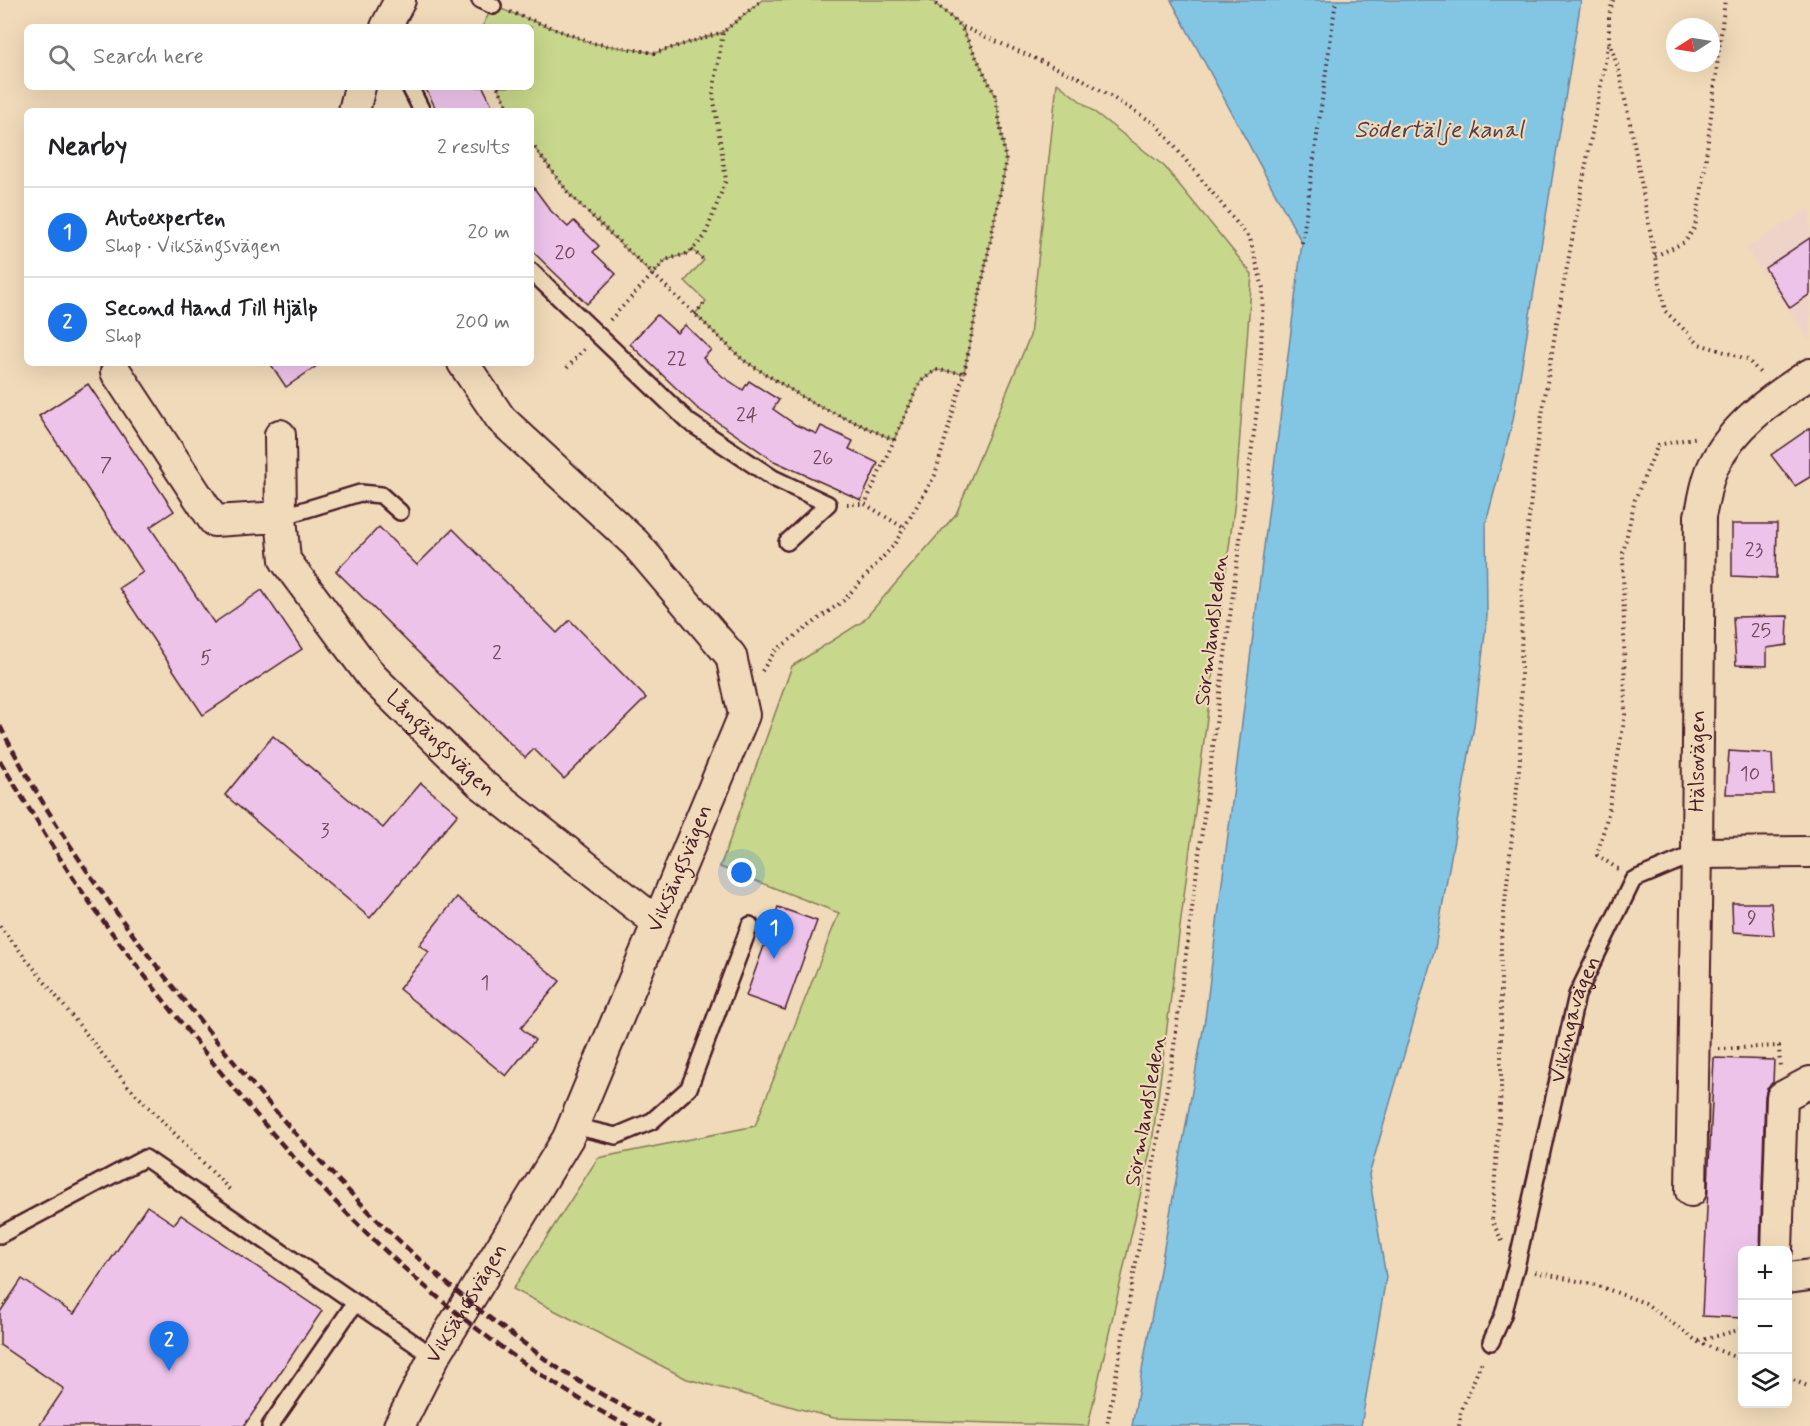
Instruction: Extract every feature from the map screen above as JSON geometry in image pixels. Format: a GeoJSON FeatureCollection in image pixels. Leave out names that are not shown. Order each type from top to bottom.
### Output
{"type":"FeatureCollection","features":[{"type":"Feature","properties":{"kind":"street"},"geometry":{"type":"LineString","coordinates":[[388,24],[400,0]]}},
{"type":"Feature","properties":{"kind":"street"},"geometry":{"type":"LineString","coordinates":[[355,108],[359,90]]}},
{"type":"Feature","properties":{"kind":"street","name":"Viksängsvägen"},"geometry":{"type":"LineString","coordinates":[[399,1426],[434,1357],[568,1138],[744,715],[731,656],[635,543],[501,419],[465,366]]}},
{"type":"Feature","properties":{"kind":"street"},"geometry":{"type":"LineString","coordinates":[[116,372],[213,520],[281,517]]}},
{"type":"Feature","properties":{"kind":"street","name":"Hälsovägen"},"geometry":{"type":"LineString","coordinates":[[1691,1191],[1700,516],[1713,467],[1739,428],[1779,394],[1810,374]]}},
{"type":"Feature","properties":{"kind":"street","name":"Långängsvägen"},"geometry":{"type":"LineString","coordinates":[[280,435],[281,517],[285,560],[372,677],[480,783],[658,923]]}},
{"type":"Feature","properties":{"kind":"street"},"geometry":{"type":"LineString","coordinates":[[1697,853],[1810,852]]}},
{"type":"Feature","properties":{"kind":"street"},"geometry":{"type":"LineString","coordinates":[[1778,1246],[1782,1097],[1810,1082]]}},
{"type":"Feature","properties":{"kind":"street"},"geometry":{"type":"LineString","coordinates":[[1792,1277],[1810,1275]]}},
{"type":"Feature","properties":{"kind":"lane"},"geometry":{"type":"LineString","coordinates":[[412,90],[420,108]]}},
{"type":"Feature","properties":{"kind":"lane"},"geometry":{"type":"LineString","coordinates":[[534,274],[689,422],[773,478],[828,504],[787,542]]}},
{"type":"Feature","properties":{"kind":"lane"},"geometry":{"type":"LineString","coordinates":[[281,517],[360,493],[381,495],[400,512]]}},
{"type":"Feature","properties":{"kind":"lane"},"geometry":{"type":"LineString","coordinates":[[1633,880],[1697,853]]}},
{"type":"Feature","properties":{"kind":"lane","name":"Vikingavägen"},"geometry":{"type":"LineString","coordinates":[[1491,1342],[1503,1315],[1516,1268],[1577,995],[1633,880]]}},
{"type":"Feature","properties":{"kind":"lane"},"geometry":{"type":"LineString","coordinates":[[573,1126],[616,1136],[652,1121],[689,1088],[750,925]]}},
{"type":"Feature","properties":{"kind":"lane"},"geometry":{"type":"LineString","coordinates":[[0,1235],[145,1158],[434,1357]]}},
{"type":"Feature","properties":{"kind":"lane"},"geometry":{"type":"LineString","coordinates":[[270,1426],[355,1303]]}},
{"type":"Feature","properties":{"kind":"path"},"geometry":{"type":"LineString","coordinates":[[486,3],[592,44],[655,53],[723,32],[762,0]]}},
{"type":"Feature","properties":{"kind":"path","name":"Sörmlandsleden"},"geometry":{"type":"LineString","coordinates":[[932,0],[961,26],[1084,80],[1157,125],[1250,239],[1263,288],[1260,386],[1175,1042],[1107,1426]]}},
{"type":"Feature","properties":{"kind":"path"},"geometry":{"type":"LineString","coordinates":[[1302,243],[1336,0]]}},
{"type":"Feature","properties":{"kind":"path"},"geometry":{"type":"LineString","coordinates":[[1613,0],[1609,16],[1609,41],[1548,372],[1536,452],[1522,583],[1520,759],[1501,941],[1501,1089],[1492,1221],[1516,1268],[1596,1285],[1645,1303],[1698,1342],[1738,1358]]}},
{"type":"Feature","properties":{"kind":"path"},"geometry":{"type":"LineString","coordinates":[[1655,256],[1686,242],[1695,227],[1703,182],[1725,0]]}},
{"type":"Feature","properties":{"kind":"path"},"geometry":{"type":"LineString","coordinates":[[567,368],[666,260],[689,253],[705,236],[726,180],[713,94],[723,32]]}},
{"type":"Feature","properties":{"kind":"path"},"geometry":{"type":"LineString","coordinates":[[1609,41],[1621,81],[1665,311],[1699,344],[1747,359],[1779,394]]}},
{"type":"Feature","properties":{"kind":"path"},"geometry":{"type":"LineString","coordinates":[[500,90],[508,108]]}},
{"type":"Feature","properties":{"kind":"path"},"geometry":{"type":"LineString","coordinates":[[534,147],[570,195],[743,360],[813,403],[894,440]]}},
{"type":"Feature","properties":{"kind":"path"},"geometry":{"type":"LineString","coordinates":[[692,250],[704,260]]}},
{"type":"Feature","properties":{"kind":"path"},"geometry":{"type":"LineString","coordinates":[[695,314],[706,301]]}},
{"type":"Feature","properties":{"kind":"path"},"geometry":{"type":"LineString","coordinates":[[904,528],[865,504],[920,382],[936,370],[964,373]]}},
{"type":"Feature","properties":{"kind":"path"},"geometry":{"type":"LineString","coordinates":[[1633,880],[1597,855],[1608,814],[1625,715],[1623,553],[1635,499],[1658,445],[1739,428]]}},
{"type":"Feature","properties":{"kind":"path"},"geometry":{"type":"LineString","coordinates":[[0,926],[127,1085],[230,1191]]}},
{"type":"Feature","properties":{"kind":"path"},"geometry":{"type":"LineString","coordinates":[[1694,1050],[1779,1046],[1782,1097]]}},
{"type":"Feature","properties":{"kind":"path"},"geometry":{"type":"LineString","coordinates":[[1698,1342],[1738,1330]]}},
{"type":"Feature","properties":{"kind":"path"},"geometry":{"type":"LineString","coordinates":[[1459,1426],[1461,1411],[1491,1342]]}},
{"type":"Feature","properties":{"kind":"path"},"geometry":{"type":"LineString","coordinates":[[1792,1380],[1810,1387]]}},
{"type":"Feature","properties":{"kind":"shaded area"},"geometry":{"type":"Polygon","coordinates":[[[1810,208],[1810,339],[1809,340],[1746,248],[1810,208]]]}},
{"type":"Feature","properties":{"kind":"green space"},"geometry":{"type":"Polygon","coordinates":[[[762,0],[931,0],[961,26],[996,97],[1006,163],[964,373],[936,370],[920,382],[894,440],[812,403],[743,360],[695,314],[706,301],[685,281],[704,260],[692,250],[666,260],[653,275],[570,195],[534,147],[534,108],[508,108],[500,90],[534,90],[534,24],[484,24],[493,6],[592,43],[655,53],[723,32],[762,0]]]}},
{"type":"Feature","properties":{"kind":"green space"},"geometry":{"type":"Polygon","coordinates":[[[1057,83],[1164,166],[1252,274],[1235,501],[1152,1143],[1088,1426],[834,1418],[687,1379],[513,1289],[598,1158],[755,1126],[839,913],[720,867],[792,666],[862,622],[956,514],[1030,336],[1057,83]]]}},
{"type":"Feature","properties":{"kind":"water","name":"Södertälje kanal"},"geometry":{"type":"Polygon","coordinates":[[[1171,0],[1581,0],[1513,420],[1486,523],[1487,616],[1474,726],[1435,948],[1369,1175],[1386,1277],[1361,1426],[1132,1426],[1205,1019],[1302,243],[1171,0]]]}},
{"type":"Feature","properties":{"kind":"building"},"geometry":{"type":"Polygon","coordinates":[[[426,90],[484,90],[494,108],[436,108],[426,90]]]}},
{"type":"Feature","properties":{"kind":"building"},"geometry":{"type":"Polygon","coordinates":[[[534,188],[551,211],[568,227],[574,221],[599,246],[593,252],[616,274],[587,304],[534,253],[534,188]]]}},
{"type":"Feature","properties":{"kind":"building"},"geometry":{"type":"Polygon","coordinates":[[[1810,238],[1810,294],[1790,308],[1765,268],[1810,238]]]}},
{"type":"Feature","properties":{"kind":"building"},"geometry":{"type":"Polygon","coordinates":[[[657,315],[677,333],[685,325],[711,350],[703,358],[722,376],[743,390],[749,381],[779,400],[773,409],[796,425],[817,434],[821,426],[853,441],[849,449],[878,463],[861,500],[774,461],[697,408],[630,344],[657,315]]]}},
{"type":"Feature","properties":{"kind":"building"},"geometry":{"type":"Polygon","coordinates":[[[272,366],[317,366],[286,387],[272,366]]]}},
{"type":"Feature","properties":{"kind":"building"},"geometry":{"type":"Polygon","coordinates":[[[88,384],[174,511],[150,527],[214,623],[262,590],[302,649],[203,715],[119,588],[143,572],[39,416],[88,384]]]}},
{"type":"Feature","properties":{"kind":"building"},"geometry":{"type":"Polygon","coordinates":[[[1810,428],[1810,477],[1795,486],[1771,455],[1810,428]]]}},
{"type":"Feature","properties":{"kind":"building"},"geometry":{"type":"Polygon","coordinates":[[[1732,524],[1777,524],[1776,578],[1732,576],[1732,524]]]}},
{"type":"Feature","properties":{"kind":"building"},"geometry":{"type":"Polygon","coordinates":[[[379,527],[417,565],[453,529],[557,633],[570,620],[646,698],[564,779],[534,749],[525,758],[336,571],[379,527]]]}},
{"type":"Feature","properties":{"kind":"building"},"geometry":{"type":"Polygon","coordinates":[[[1788,616],[1787,645],[1767,648],[1767,666],[1736,665],[1733,617],[1788,616]]]}},
{"type":"Feature","properties":{"kind":"building"},"geometry":{"type":"Polygon","coordinates":[[[273,736],[383,828],[421,783],[458,814],[370,918],[225,795],[273,736]]]}},
{"type":"Feature","properties":{"kind":"building"},"geometry":{"type":"Polygon","coordinates":[[[1729,751],[1772,754],[1774,794],[1726,794],[1729,751]]]}},
{"type":"Feature","properties":{"kind":"building"},"geometry":{"type":"Polygon","coordinates":[[[457,897],[560,981],[521,1028],[535,1040],[506,1076],[399,989],[429,952],[419,945],[457,897]]]}},
{"type":"Feature","properties":{"kind":"building"},"geometry":{"type":"Polygon","coordinates":[[[1732,903],[1771,903],[1774,935],[1733,932],[1732,903]]]}},
{"type":"Feature","properties":{"kind":"building"},"geometry":{"type":"Polygon","coordinates":[[[778,907],[817,921],[785,1010],[746,996],[778,907]]]}},
{"type":"Feature","properties":{"kind":"building"},"geometry":{"type":"Polygon","coordinates":[[[1714,1058],[1774,1060],[1773,1082],[1767,1088],[1765,1096],[1760,1246],[1738,1246],[1738,1318],[1702,1316],[1714,1058]]]}},
{"type":"Feature","properties":{"kind":"building"},"geometry":{"type":"Polygon","coordinates":[[[147,1206],[174,1224],[181,1215],[322,1311],[244,1426],[39,1426],[64,1389],[0,1345],[0,1312],[22,1279],[74,1314],[147,1206]]]}},
{"type":"Feature","properties":{"kind":"railway"},"geometry":{"type":"LineString","coordinates":[[0,726],[67,841],[143,949],[234,1062],[308,1148],[387,1229],[473,1304],[554,1365],[660,1426]]}},
{"type":"Feature","properties":{"kind":"railway"},"geometry":{"type":"LineString","coordinates":[[0,761],[69,872],[135,964],[240,1096],[338,1205],[391,1256],[503,1349],[564,1390],[628,1426]]}},
{"type":"Feature","properties":{"kind":"place","name":"Autoexperten"},"geometry":{"type":"Point","coordinates":[774,959]}},
{"type":"Feature","properties":{"kind":"place","name":"Second Hand Till Hjälp"},"geometry":{"type":"Point","coordinates":[169,1371]}}]}
